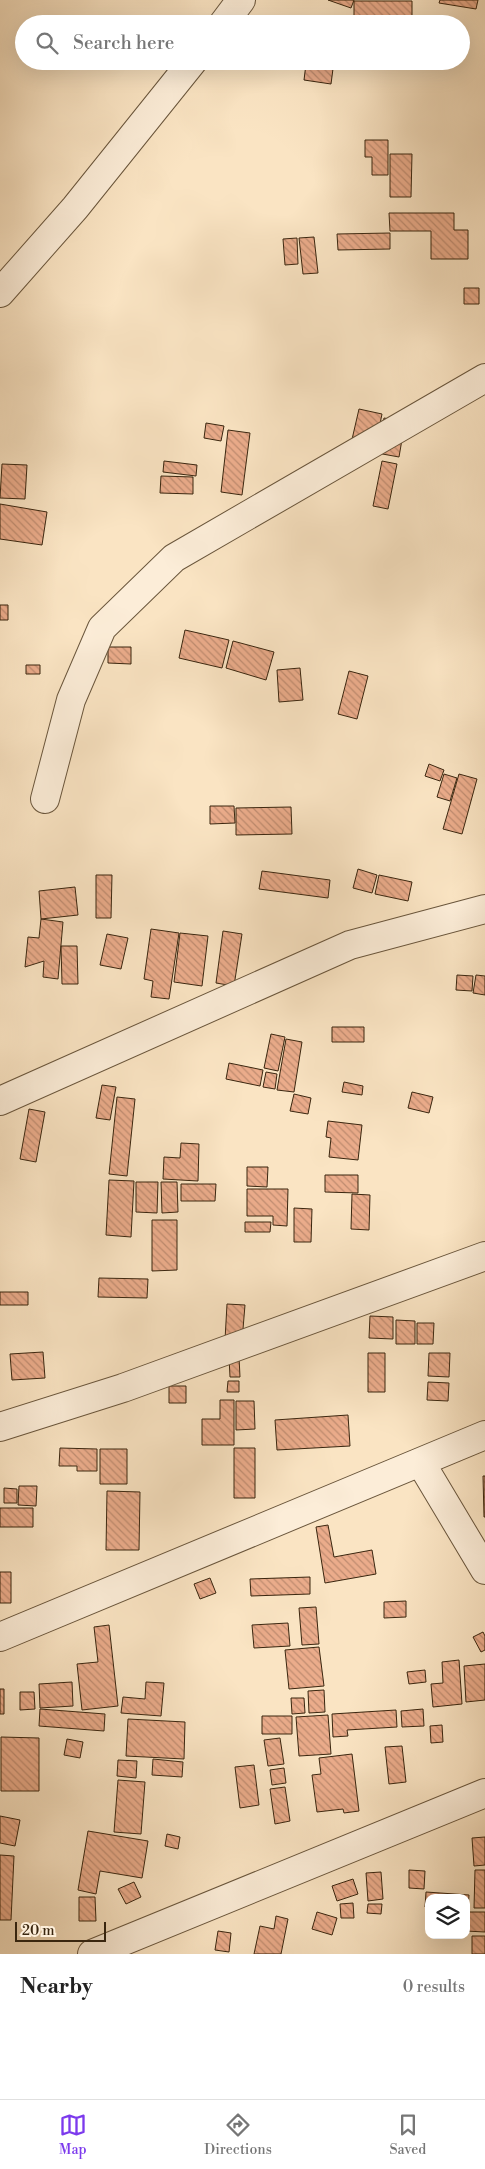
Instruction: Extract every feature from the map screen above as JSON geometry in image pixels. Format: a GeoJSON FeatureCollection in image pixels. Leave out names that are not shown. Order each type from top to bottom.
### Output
{"type":"FeatureCollection","features":[{"type":"Feature","properties":{"kind":"street"},"geometry":{"type":"LineString","coordinates":[[230,15],[241,0]]}},
{"type":"Feature","properties":{"kind":"street"},"geometry":{"type":"LineString","coordinates":[[0,293],[75,208],[186,70]]}},
{"type":"Feature","properties":{"kind":"street"},"geometry":{"type":"LineString","coordinates":[[45,799],[71,700],[102,628],[174,558],[485,378]]}},
{"type":"Feature","properties":{"kind":"street"},"geometry":{"type":"LineString","coordinates":[[0,1101],[350,946],[485,909]]}},
{"type":"Feature","properties":{"kind":"street"},"geometry":{"type":"LineString","coordinates":[[0,1427],[123,1388],[485,1256]]}},
{"type":"Feature","properties":{"kind":"street"},"geometry":{"type":"LineString","coordinates":[[0,1637],[422,1463],[485,1435]]}},
{"type":"Feature","properties":{"kind":"street"},"geometry":{"type":"LineString","coordinates":[[422,1463],[485,1570]]}},
{"type":"Feature","properties":{"kind":"street"},"geometry":{"type":"LineString","coordinates":[[92,1954],[485,1793]]}},
{"type":"Feature","properties":{"kind":"building"},"geometry":{"type":"Polygon","coordinates":[[[328,0],[354,0],[351,8],[328,0]]]}},
{"type":"Feature","properties":{"kind":"building"},"geometry":{"type":"Polygon","coordinates":[[[440,0],[478,0],[476,9],[439,3],[440,0]]]}},
{"type":"Feature","properties":{"kind":"building"},"geometry":{"type":"Polygon","coordinates":[[[354,1],[412,1],[412,15],[354,15],[354,1]]]}},
{"type":"Feature","properties":{"kind":"building"},"geometry":{"type":"Polygon","coordinates":[[[305,70],[333,70],[331,84],[304,80],[305,70]]]}},
{"type":"Feature","properties":{"kind":"building"},"geometry":{"type":"Polygon","coordinates":[[[365,140],[388,140],[388,175],[372,175],[372,157],[365,157],[365,140]]]}},
{"type":"Feature","properties":{"kind":"building"},"geometry":{"type":"Polygon","coordinates":[[[390,154],[412,154],[411,197],[390,197],[390,154]]]}},
{"type":"Feature","properties":{"kind":"building"},"geometry":{"type":"Polygon","coordinates":[[[389,213],[454,213],[454,230],[468,230],[468,259],[431,259],[431,231],[390,231],[389,213]]]}},
{"type":"Feature","properties":{"kind":"building"},"geometry":{"type":"Polygon","coordinates":[[[390,233],[390,249],[338,250],[337,234],[390,233]]]}},
{"type":"Feature","properties":{"kind":"building"},"geometry":{"type":"Polygon","coordinates":[[[314,237],[318,273],[303,274],[299,238],[314,237]]]}},
{"type":"Feature","properties":{"kind":"building"},"geometry":{"type":"Polygon","coordinates":[[[297,238],[298,264],[285,265],[283,239],[297,238]]]}},
{"type":"Feature","properties":{"kind":"building"},"geometry":{"type":"Polygon","coordinates":[[[464,288],[479,288],[479,304],[464,304],[464,288]]]}},
{"type":"Feature","properties":{"kind":"building"},"geometry":{"type":"Polygon","coordinates":[[[359,409],[382,414],[374,453],[350,448],[359,409]]]}},
{"type":"Feature","properties":{"kind":"building"},"geometry":{"type":"Polygon","coordinates":[[[384,418],[405,422],[399,457],[377,453],[384,418]]]}},
{"type":"Feature","properties":{"kind":"building"},"geometry":{"type":"Polygon","coordinates":[[[206,423],[224,426],[221,441],[204,438],[206,423]]]}},
{"type":"Feature","properties":{"kind":"building"},"geometry":{"type":"Polygon","coordinates":[[[228,430],[250,433],[242,495],[221,492],[228,430]]]}},
{"type":"Feature","properties":{"kind":"building"},"geometry":{"type":"Polygon","coordinates":[[[164,461],[197,465],[196,476],[163,472],[164,461]]]}},
{"type":"Feature","properties":{"kind":"building"},"geometry":{"type":"Polygon","coordinates":[[[382,461],[397,464],[388,509],[373,506],[382,461]]]}},
{"type":"Feature","properties":{"kind":"building"},"geometry":{"type":"Polygon","coordinates":[[[2,464],[27,465],[25,499],[0,498],[2,464]]]}},
{"type":"Feature","properties":{"kind":"building"},"geometry":{"type":"Polygon","coordinates":[[[161,476],[193,477],[193,494],[160,493],[161,476]]]}},
{"type":"Feature","properties":{"kind":"building"},"geometry":{"type":"Polygon","coordinates":[[[0,504],[47,512],[42,545],[0,539],[0,504]]]}},
{"type":"Feature","properties":{"kind":"building"},"geometry":{"type":"Polygon","coordinates":[[[0,605],[8,605],[8,620],[0,620],[0,605]]]}},
{"type":"Feature","properties":{"kind":"building"},"geometry":{"type":"Polygon","coordinates":[[[185,630],[229,640],[222,668],[179,658],[185,630]]]}},
{"type":"Feature","properties":{"kind":"building"},"geometry":{"type":"Polygon","coordinates":[[[233,641],[274,652],[266,680],[226,668],[233,641]]]}},
{"type":"Feature","properties":{"kind":"building"},"geometry":{"type":"Polygon","coordinates":[[[108,647],[131,647],[131,664],[108,663],[108,647]]]}},
{"type":"Feature","properties":{"kind":"building"},"geometry":{"type":"Polygon","coordinates":[[[26,665],[40,665],[40,674],[26,674],[26,665]]]}},
{"type":"Feature","properties":{"kind":"building"},"geometry":{"type":"Polygon","coordinates":[[[300,668],[303,700],[279,702],[277,670],[300,668]]]}},
{"type":"Feature","properties":{"kind":"building"},"geometry":{"type":"Polygon","coordinates":[[[349,671],[368,676],[357,719],[338,714],[349,671]]]}},
{"type":"Feature","properties":{"kind":"building"},"geometry":{"type":"Polygon","coordinates":[[[429,764],[444,770],[440,781],[425,776],[429,764]]]}},
{"type":"Feature","properties":{"kind":"building"},"geometry":{"type":"Polygon","coordinates":[[[444,774],[457,778],[450,801],[437,797],[444,774]]]}},
{"type":"Feature","properties":{"kind":"building"},"geometry":{"type":"Polygon","coordinates":[[[459,774],[477,779],[462,834],[443,829],[459,774]]]}},
{"type":"Feature","properties":{"kind":"building"},"geometry":{"type":"Polygon","coordinates":[[[210,806],[234,806],[235,823],[210,824],[210,806]]]}},
{"type":"Feature","properties":{"kind":"building"},"geometry":{"type":"Polygon","coordinates":[[[291,807],[292,834],[236,835],[236,808],[291,807]]]}},
{"type":"Feature","properties":{"kind":"building"},"geometry":{"type":"Polygon","coordinates":[[[358,869],[377,875],[372,893],[353,888],[358,869]]]}},
{"type":"Feature","properties":{"kind":"building"},"geometry":{"type":"Polygon","coordinates":[[[262,871],[330,880],[328,898],[259,889],[262,871]]]}},
{"type":"Feature","properties":{"kind":"building"},"geometry":{"type":"Polygon","coordinates":[[[96,875],[112,875],[111,918],[96,918],[96,875]]]}},
{"type":"Feature","properties":{"kind":"building"},"geometry":{"type":"Polygon","coordinates":[[[379,875],[412,882],[408,901],[375,894],[379,875]]]}},
{"type":"Feature","properties":{"kind":"building"},"geometry":{"type":"Polygon","coordinates":[[[75,887],[78,915],[41,919],[39,891],[75,887]]]}},
{"type":"Feature","properties":{"kind":"building"},"geometry":{"type":"Polygon","coordinates":[[[41,919],[63,922],[58,979],[43,977],[44,961],[25,967],[28,937],[39,938],[41,919]]]}},
{"type":"Feature","properties":{"kind":"building"},"geometry":{"type":"Polygon","coordinates":[[[151,929],[179,933],[169,999],[151,997],[153,981],[144,979],[151,929]]]}},
{"type":"Feature","properties":{"kind":"building"},"geometry":{"type":"Polygon","coordinates":[[[223,931],[242,934],[234,986],[216,983],[223,931]]]}},
{"type":"Feature","properties":{"kind":"building"},"geometry":{"type":"Polygon","coordinates":[[[180,933],[208,936],[202,986],[174,982],[180,933]]]}},
{"type":"Feature","properties":{"kind":"building"},"geometry":{"type":"Polygon","coordinates":[[[107,934],[128,938],[121,969],[100,965],[107,934]]]}},
{"type":"Feature","properties":{"kind":"building"},"geometry":{"type":"Polygon","coordinates":[[[61,946],[77,946],[78,984],[62,984],[61,946]]]}},
{"type":"Feature","properties":{"kind":"building"},"geometry":{"type":"Polygon","coordinates":[[[457,975],[473,976],[472,991],[456,990],[457,975]]]}},
{"type":"Feature","properties":{"kind":"building"},"geometry":{"type":"Polygon","coordinates":[[[476,975],[485,976],[485,995],[473,993],[476,975]]]}},
{"type":"Feature","properties":{"kind":"building"},"geometry":{"type":"Polygon","coordinates":[[[332,1027],[364,1027],[364,1042],[332,1042],[332,1027]]]}},
{"type":"Feature","properties":{"kind":"building"},"geometry":{"type":"Polygon","coordinates":[[[271,1034],[285,1037],[278,1071],[264,1068],[271,1034]]]}},
{"type":"Feature","properties":{"kind":"building"},"geometry":{"type":"Polygon","coordinates":[[[286,1039],[302,1042],[294,1092],[277,1090],[286,1039]]]}},
{"type":"Feature","properties":{"kind":"building"},"geometry":{"type":"Polygon","coordinates":[[[229,1063],[263,1070],[260,1086],[226,1079],[229,1063]]]}},
{"type":"Feature","properties":{"kind":"building"},"geometry":{"type":"Polygon","coordinates":[[[266,1072],[277,1074],[275,1089],[263,1087],[266,1072]]]}},
{"type":"Feature","properties":{"kind":"building"},"geometry":{"type":"Polygon","coordinates":[[[344,1082],[363,1086],[362,1095],[342,1092],[344,1082]]]}},
{"type":"Feature","properties":{"kind":"building"},"geometry":{"type":"Polygon","coordinates":[[[102,1085],[116,1087],[110,1120],[96,1118],[102,1085]]]}},
{"type":"Feature","properties":{"kind":"building"},"geometry":{"type":"Polygon","coordinates":[[[412,1092],[433,1097],[429,1113],[408,1108],[412,1092]]]}},
{"type":"Feature","properties":{"kind":"building"},"geometry":{"type":"Polygon","coordinates":[[[294,1094],[311,1098],[308,1114],[290,1111],[294,1094]]]}},
{"type":"Feature","properties":{"kind":"building"},"geometry":{"type":"Polygon","coordinates":[[[117,1097],[135,1099],[127,1176],[109,1174],[117,1097]]]}},
{"type":"Feature","properties":{"kind":"building"},"geometry":{"type":"Polygon","coordinates":[[[29,1109],[45,1112],[36,1162],[20,1159],[29,1109]]]}},
{"type":"Feature","properties":{"kind":"building"},"geometry":{"type":"Polygon","coordinates":[[[328,1121],[362,1125],[358,1160],[329,1157],[331,1138],[326,1137],[328,1121]]]}},
{"type":"Feature","properties":{"kind":"building"},"geometry":{"type":"Polygon","coordinates":[[[181,1143],[199,1144],[198,1181],[163,1179],[164,1157],[180,1158],[181,1143]]]}},
{"type":"Feature","properties":{"kind":"building"},"geometry":{"type":"Polygon","coordinates":[[[247,1167],[268,1167],[267,1187],[247,1186],[247,1167]]]}},
{"type":"Feature","properties":{"kind":"building"},"geometry":{"type":"Polygon","coordinates":[[[325,1175],[358,1175],[358,1193],[325,1192],[325,1175]]]}},
{"type":"Feature","properties":{"kind":"building"},"geometry":{"type":"Polygon","coordinates":[[[109,1180],[134,1181],[131,1237],[106,1235],[109,1180]]]}},
{"type":"Feature","properties":{"kind":"building"},"geometry":{"type":"Polygon","coordinates":[[[136,1182],[158,1182],[157,1213],[136,1212],[136,1182]]]}},
{"type":"Feature","properties":{"kind":"building"},"geometry":{"type":"Polygon","coordinates":[[[161,1182],[177,1182],[178,1212],[162,1213],[161,1182]]]}},
{"type":"Feature","properties":{"kind":"building"},"geometry":{"type":"Polygon","coordinates":[[[181,1184],[216,1184],[215,1201],[181,1201],[181,1184]]]}},
{"type":"Feature","properties":{"kind":"building"},"geometry":{"type":"Polygon","coordinates":[[[247,1189],[288,1189],[287,1226],[273,1225],[273,1216],[247,1216],[247,1189]]]}},
{"type":"Feature","properties":{"kind":"building"},"geometry":{"type":"Polygon","coordinates":[[[352,1194],[370,1195],[369,1230],[351,1229],[352,1194]]]}},
{"type":"Feature","properties":{"kind":"building"},"geometry":{"type":"Polygon","coordinates":[[[294,1208],[312,1209],[311,1242],[294,1242],[294,1208]]]}},
{"type":"Feature","properties":{"kind":"building"},"geometry":{"type":"Polygon","coordinates":[[[152,1220],[177,1220],[177,1270],[152,1271],[152,1220]]]}},
{"type":"Feature","properties":{"kind":"building"},"geometry":{"type":"Polygon","coordinates":[[[245,1222],[271,1222],[270,1232],[245,1232],[245,1222]]]}},
{"type":"Feature","properties":{"kind":"building"},"geometry":{"type":"Polygon","coordinates":[[[99,1278],[148,1279],[147,1298],[98,1297],[99,1278]]]}},
{"type":"Feature","properties":{"kind":"building"},"geometry":{"type":"Polygon","coordinates":[[[0,1292],[28,1292],[28,1305],[0,1305],[0,1292]]]}},
{"type":"Feature","properties":{"kind":"building"},"geometry":{"type":"Polygon","coordinates":[[[227,1304],[245,1305],[242,1341],[225,1340],[227,1304]]]}},
{"type":"Feature","properties":{"kind":"building"},"geometry":{"type":"Polygon","coordinates":[[[370,1316],[393,1317],[393,1339],[369,1338],[370,1316]]]}},
{"type":"Feature","properties":{"kind":"building"},"geometry":{"type":"Polygon","coordinates":[[[396,1320],[415,1321],[415,1344],[396,1344],[396,1320]]]}},
{"type":"Feature","properties":{"kind":"building"},"geometry":{"type":"Polygon","coordinates":[[[417,1323],[434,1323],[433,1344],[417,1344],[417,1323]]]}},
{"type":"Feature","properties":{"kind":"building"},"geometry":{"type":"Polygon","coordinates":[[[43,1352],[45,1378],[12,1380],[10,1354],[43,1352]]]}},
{"type":"Feature","properties":{"kind":"building"},"geometry":{"type":"Polygon","coordinates":[[[368,1353],[385,1353],[385,1392],[368,1392],[368,1353]]]}},
{"type":"Feature","properties":{"kind":"building"},"geometry":{"type":"Polygon","coordinates":[[[429,1353],[450,1353],[449,1377],[428,1376],[429,1353]]]}},
{"type":"Feature","properties":{"kind":"building"},"geometry":{"type":"Polygon","coordinates":[[[229,1357],[239,1357],[240,1377],[230,1377],[229,1357]]]}},
{"type":"Feature","properties":{"kind":"building"},"geometry":{"type":"Polygon","coordinates":[[[228,1381],[239,1381],[239,1392],[227,1392],[228,1381]]]}},
{"type":"Feature","properties":{"kind":"building"},"geometry":{"type":"Polygon","coordinates":[[[428,1382],[449,1383],[448,1401],[427,1400],[428,1382]]]}},
{"type":"Feature","properties":{"kind":"building"},"geometry":{"type":"Polygon","coordinates":[[[169,1386],[186,1386],[186,1403],[169,1403],[169,1386]]]}},
{"type":"Feature","properties":{"kind":"building"},"geometry":{"type":"Polygon","coordinates":[[[220,1400],[234,1400],[234,1445],[202,1445],[202,1419],[220,1419],[220,1400]]]}},
{"type":"Feature","properties":{"kind":"building"},"geometry":{"type":"Polygon","coordinates":[[[236,1401],[254,1401],[255,1429],[236,1430],[236,1401]]]}},
{"type":"Feature","properties":{"kind":"building"},"geometry":{"type":"Polygon","coordinates":[[[348,1415],[350,1446],[277,1450],[275,1420],[348,1415]]]}},
{"type":"Feature","properties":{"kind":"building"},"geometry":{"type":"Polygon","coordinates":[[[60,1448],[97,1449],[97,1471],[77,1471],[77,1466],[59,1466],[60,1448]]]}},
{"type":"Feature","properties":{"kind":"building"},"geometry":{"type":"Polygon","coordinates":[[[234,1448],[255,1448],[255,1498],[234,1498],[234,1448]]]}},
{"type":"Feature","properties":{"kind":"building"},"geometry":{"type":"Polygon","coordinates":[[[100,1449],[127,1449],[127,1484],[100,1484],[100,1449]]]}},
{"type":"Feature","properties":{"kind":"building"},"geometry":{"type":"Polygon","coordinates":[[[483,1476],[485,1476],[485,1517],[484,1517],[483,1476]]]}},
{"type":"Feature","properties":{"kind":"building"},"geometry":{"type":"Polygon","coordinates":[[[19,1486],[37,1486],[36,1506],[18,1505],[19,1486]]]}},
{"type":"Feature","properties":{"kind":"building"},"geometry":{"type":"Polygon","coordinates":[[[4,1488],[17,1489],[17,1503],[4,1503],[4,1488]]]}},
{"type":"Feature","properties":{"kind":"building"},"geometry":{"type":"Polygon","coordinates":[[[107,1491],[140,1492],[139,1550],[106,1550],[107,1491]]]}},
{"type":"Feature","properties":{"kind":"building"},"geometry":{"type":"Polygon","coordinates":[[[0,1508],[33,1508],[33,1527],[0,1527],[0,1508]]]}},
{"type":"Feature","properties":{"kind":"building"},"geometry":{"type":"Polygon","coordinates":[[[328,1525],[334,1557],[372,1550],[376,1574],[325,1583],[316,1527],[328,1525]]]}},
{"type":"Feature","properties":{"kind":"building"},"geometry":{"type":"Polygon","coordinates":[[[0,1572],[11,1572],[11,1603],[0,1603],[0,1572]]]}},
{"type":"Feature","properties":{"kind":"building"},"geometry":{"type":"Polygon","coordinates":[[[310,1577],[310,1594],[251,1596],[250,1579],[310,1577]]]}},
{"type":"Feature","properties":{"kind":"building"},"geometry":{"type":"Polygon","coordinates":[[[210,1578],[216,1593],[200,1599],[194,1584],[210,1578]]]}},
{"type":"Feature","properties":{"kind":"building"},"geometry":{"type":"Polygon","coordinates":[[[406,1601],[406,1617],[384,1618],[384,1602],[406,1601]]]}},
{"type":"Feature","properties":{"kind":"building"},"geometry":{"type":"Polygon","coordinates":[[[316,1607],[319,1644],[302,1645],[299,1608],[316,1607]]]}},
{"type":"Feature","properties":{"kind":"building"},"geometry":{"type":"Polygon","coordinates":[[[288,1623],[290,1646],[254,1648],[252,1625],[288,1623]]]}},
{"type":"Feature","properties":{"kind":"building"},"geometry":{"type":"Polygon","coordinates":[[[109,1625],[118,1706],[82,1710],[77,1664],[98,1662],[94,1627],[109,1625]]]}},
{"type":"Feature","properties":{"kind":"building"},"geometry":{"type":"Polygon","coordinates":[[[483,1632],[485,1636],[485,1650],[481,1652],[473,1637],[483,1632]]]}},
{"type":"Feature","properties":{"kind":"building"},"geometry":{"type":"Polygon","coordinates":[[[319,1647],[324,1686],[289,1689],[285,1650],[319,1647]]]}},
{"type":"Feature","properties":{"kind":"building"},"geometry":{"type":"Polygon","coordinates":[[[459,1660],[462,1704],[433,1707],[431,1684],[443,1683],[442,1662],[459,1660]]]}},
{"type":"Feature","properties":{"kind":"building"},"geometry":{"type":"Polygon","coordinates":[[[485,1664],[485,1700],[466,1702],[464,1666],[485,1664]]]}},
{"type":"Feature","properties":{"kind":"building"},"geometry":{"type":"Polygon","coordinates":[[[425,1670],[426,1682],[409,1684],[407,1672],[425,1670]]]}},
{"type":"Feature","properties":{"kind":"building"},"geometry":{"type":"Polygon","coordinates":[[[72,1682],[73,1706],[40,1708],[39,1684],[72,1682]]]}},
{"type":"Feature","properties":{"kind":"building"},"geometry":{"type":"Polygon","coordinates":[[[146,1682],[164,1683],[161,1716],[121,1713],[123,1697],[145,1699],[146,1682]]]}},
{"type":"Feature","properties":{"kind":"building"},"geometry":{"type":"Polygon","coordinates":[[[0,1689],[4,1689],[4,1714],[0,1714],[0,1689]]]}},
{"type":"Feature","properties":{"kind":"building"},"geometry":{"type":"Polygon","coordinates":[[[324,1690],[325,1712],[309,1713],[308,1691],[324,1690]]]}},
{"type":"Feature","properties":{"kind":"building"},"geometry":{"type":"Polygon","coordinates":[[[20,1692],[34,1692],[35,1709],[20,1710],[20,1692]]]}},
{"type":"Feature","properties":{"kind":"building"},"geometry":{"type":"Polygon","coordinates":[[[291,1698],[304,1698],[305,1713],[292,1714],[291,1698]]]}},
{"type":"Feature","properties":{"kind":"building"},"geometry":{"type":"Polygon","coordinates":[[[40,1709],[105,1714],[104,1731],[39,1726],[40,1709]]]}},
{"type":"Feature","properties":{"kind":"building"},"geometry":{"type":"Polygon","coordinates":[[[423,1709],[424,1726],[402,1727],[401,1711],[423,1709]]]}},
{"type":"Feature","properties":{"kind":"building"},"geometry":{"type":"Polygon","coordinates":[[[396,1710],[397,1727],[347,1730],[348,1736],[333,1737],[332,1714],[396,1710]]]}},
{"type":"Feature","properties":{"kind":"building"},"geometry":{"type":"Polygon","coordinates":[[[328,1715],[331,1754],[299,1756],[296,1717],[328,1715]]]}},
{"type":"Feature","properties":{"kind":"building"},"geometry":{"type":"Polygon","coordinates":[[[262,1716],[292,1716],[292,1734],[262,1734],[262,1716]]]}},
{"type":"Feature","properties":{"kind":"building"},"geometry":{"type":"Polygon","coordinates":[[[128,1719],[185,1722],[184,1759],[126,1756],[128,1719]]]}},
{"type":"Feature","properties":{"kind":"building"},"geometry":{"type":"Polygon","coordinates":[[[442,1725],[443,1742],[431,1743],[430,1726],[442,1725]]]}},
{"type":"Feature","properties":{"kind":"building"},"geometry":{"type":"Polygon","coordinates":[[[1,1737],[39,1738],[39,1791],[1,1791],[1,1737]]]}},
{"type":"Feature","properties":{"kind":"building"},"geometry":{"type":"Polygon","coordinates":[[[280,1738],[284,1764],[268,1766],[264,1740],[280,1738]]]}},
{"type":"Feature","properties":{"kind":"building"},"geometry":{"type":"Polygon","coordinates":[[[67,1739],[83,1742],[80,1758],[64,1755],[67,1739]]]}},
{"type":"Feature","properties":{"kind":"building"},"geometry":{"type":"Polygon","coordinates":[[[402,1746],[406,1782],[389,1784],[385,1747],[402,1746]]]}},
{"type":"Feature","properties":{"kind":"building"},"geometry":{"type":"Polygon","coordinates":[[[352,1754],[359,1811],[344,1813],[343,1809],[317,1812],[312,1775],[321,1774],[319,1758],[352,1754]]]}},
{"type":"Feature","properties":{"kind":"building"},"geometry":{"type":"Polygon","coordinates":[[[153,1759],[183,1762],[182,1777],[152,1775],[153,1759]]]}},
{"type":"Feature","properties":{"kind":"building"},"geometry":{"type":"Polygon","coordinates":[[[118,1760],[137,1761],[136,1778],[117,1776],[118,1760]]]}},
{"type":"Feature","properties":{"kind":"building"},"geometry":{"type":"Polygon","coordinates":[[[254,1765],[259,1805],[240,1808],[235,1767],[254,1765]]]}},
{"type":"Feature","properties":{"kind":"building"},"geometry":{"type":"Polygon","coordinates":[[[284,1768],[286,1783],[272,1785],[270,1770],[284,1768]]]}},
{"type":"Feature","properties":{"kind":"building"},"geometry":{"type":"Polygon","coordinates":[[[118,1780],[145,1782],[141,1834],[114,1832],[118,1780]]]}},
{"type":"Feature","properties":{"kind":"building"},"geometry":{"type":"Polygon","coordinates":[[[285,1787],[290,1821],[275,1824],[270,1789],[285,1787]]]}},
{"type":"Feature","properties":{"kind":"building"},"geometry":{"type":"Polygon","coordinates":[[[0,1816],[20,1820],[15,1846],[0,1843],[0,1816]]]}},
{"type":"Feature","properties":{"kind":"building"},"geometry":{"type":"Polygon","coordinates":[[[88,1831],[148,1841],[142,1878],[100,1871],[96,1894],[78,1890],[88,1831]]]}},
{"type":"Feature","properties":{"kind":"building"},"geometry":{"type":"Polygon","coordinates":[[[167,1834],[180,1837],[178,1849],[165,1846],[167,1834]]]}},
{"type":"Feature","properties":{"kind":"building"},"geometry":{"type":"Polygon","coordinates":[[[485,1837],[485,1865],[474,1866],[472,1838],[485,1837]]]}},
{"type":"Feature","properties":{"kind":"building"},"geometry":{"type":"Polygon","coordinates":[[[0,1855],[14,1856],[11,1920],[0,1920],[0,1855]]]}},
{"type":"Feature","properties":{"kind":"building"},"geometry":{"type":"Polygon","coordinates":[[[409,1870],[425,1871],[424,1889],[409,1888],[409,1870]]]}},
{"type":"Feature","properties":{"kind":"building"},"geometry":{"type":"Polygon","coordinates":[[[475,1870],[485,1870],[485,1908],[474,1908],[475,1870]]]}},
{"type":"Feature","properties":{"kind":"building"},"geometry":{"type":"Polygon","coordinates":[[[381,1872],[383,1899],[368,1901],[366,1873],[381,1872]]]}},
{"type":"Feature","properties":{"kind":"building"},"geometry":{"type":"Polygon","coordinates":[[[353,1879],[358,1894],[337,1901],[332,1886],[353,1879]]]}},
{"type":"Feature","properties":{"kind":"building"},"geometry":{"type":"Polygon","coordinates":[[[134,1882],[141,1897],[126,1904],[118,1889],[134,1882]]]}},
{"type":"Feature","properties":{"kind":"building"},"geometry":{"type":"Polygon","coordinates":[[[426,1892],[455,1894],[426,1894],[426,1892]]]}},
{"type":"Feature","properties":{"kind":"building"},"geometry":{"type":"Polygon","coordinates":[[[79,1897],[95,1897],[96,1921],[79,1921],[79,1897]]]}},
{"type":"Feature","properties":{"kind":"building"},"geometry":{"type":"Polygon","coordinates":[[[353,1903],[354,1918],[341,1918],[340,1904],[353,1903]]]}},
{"type":"Feature","properties":{"kind":"building"},"geometry":{"type":"Polygon","coordinates":[[[368,1904],[382,1904],[381,1914],[367,1913],[368,1904]]]}},
{"type":"Feature","properties":{"kind":"building"},"geometry":{"type":"Polygon","coordinates":[[[317,1912],[337,1918],[332,1935],[312,1929],[317,1912]]]}},
{"type":"Feature","properties":{"kind":"building"},"geometry":{"type":"Polygon","coordinates":[[[470,1912],[485,1912],[485,1932],[470,1931],[470,1912]]]}},
{"type":"Feature","properties":{"kind":"building"},"geometry":{"type":"Polygon","coordinates":[[[276,1916],[288,1919],[281,1954],[254,1954],[260,1926],[274,1929],[276,1916]]]}},
{"type":"Feature","properties":{"kind":"building"},"geometry":{"type":"Polygon","coordinates":[[[218,1931],[231,1933],[229,1952],[215,1950],[218,1931]]]}},
{"type":"Feature","properties":{"kind":"building"},"geometry":{"type":"Polygon","coordinates":[[[472,1936],[485,1936],[485,1954],[472,1954],[472,1936]]]}}]}
